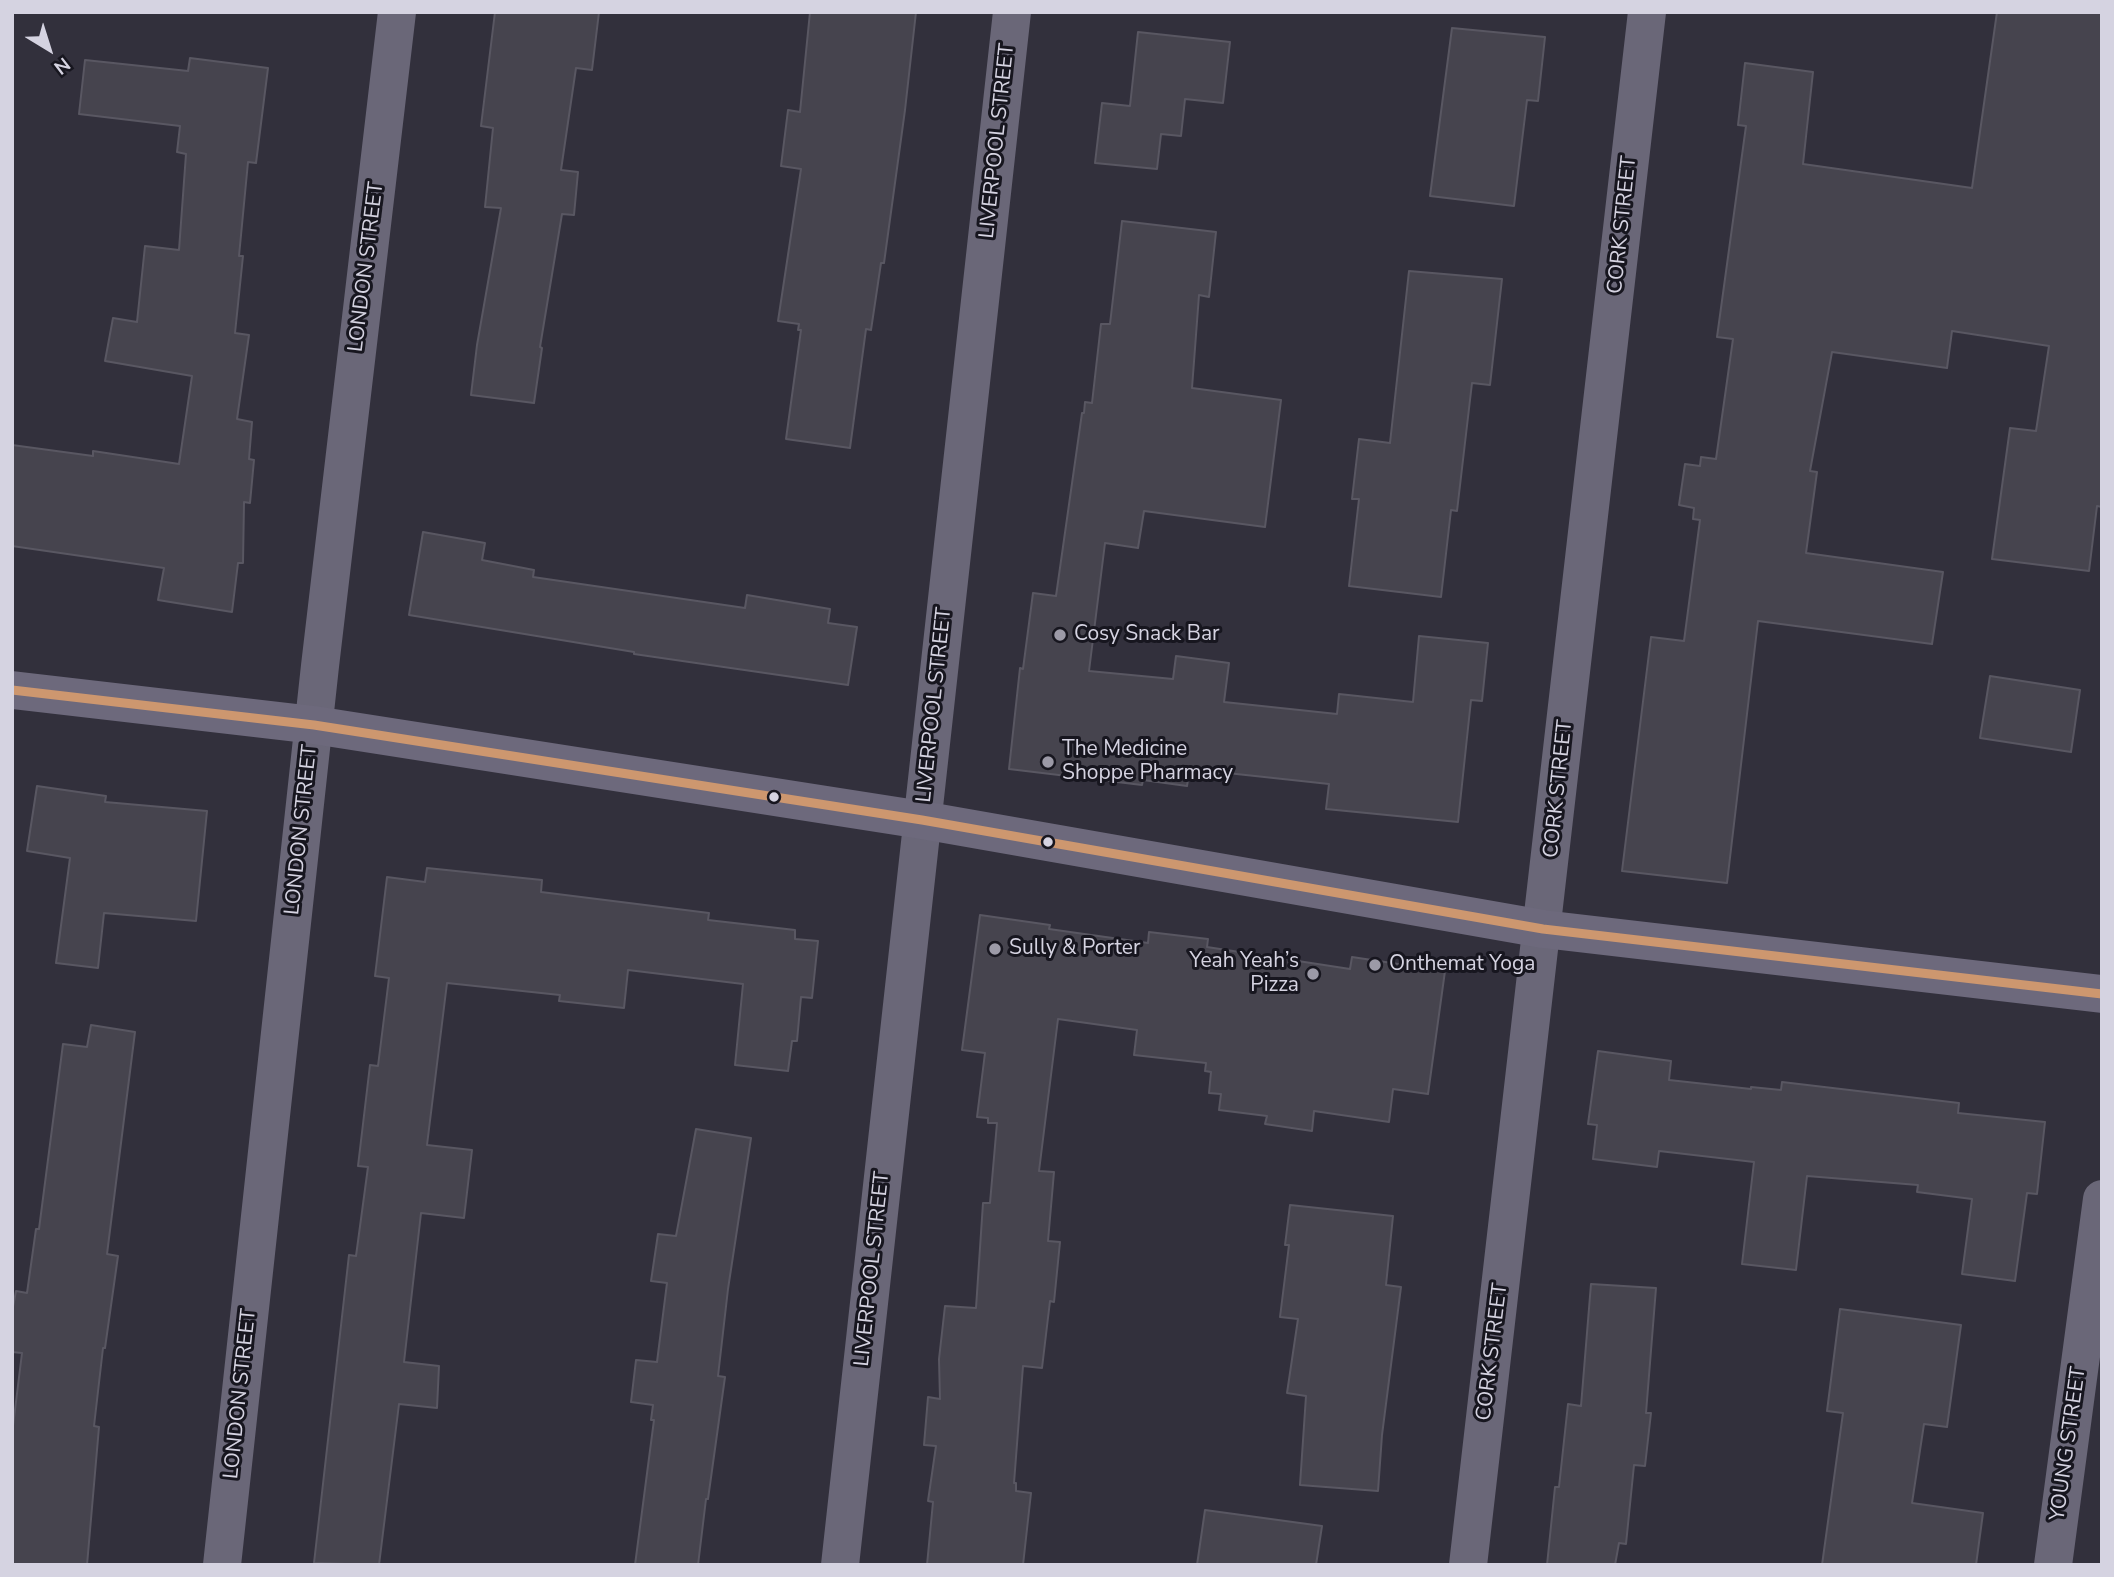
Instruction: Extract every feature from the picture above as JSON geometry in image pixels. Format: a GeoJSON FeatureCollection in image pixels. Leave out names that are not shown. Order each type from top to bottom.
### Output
{"type":"FeatureCollection","features":[{"type":"Feature","properties":{"kind":"main road"},"geometry":{"type":"LineString","coordinates":[[12,690],[314,724],[922,820],[1543,929],[2102,994]]}},
{"type":"Feature","properties":{"kind":"street","name":"LONDON STREET"},"geometry":{"type":"LineString","coordinates":[[222,1565],[314,724],[397,12]]}},
{"type":"Feature","properties":{"kind":"street","name":"LIVERPOOL STREET"},"geometry":{"type":"LineString","coordinates":[[840,1565],[1012,12]]}},
{"type":"Feature","properties":{"kind":"street","name":"CORK STREET"},"geometry":{"type":"LineString","coordinates":[[1468,1565],[1647,12]]}},
{"type":"Feature","properties":{"kind":"street","name":"YOUNG STREET"},"geometry":{"type":"LineString","coordinates":[[2053,1565],[2102,1199]]}},
{"type":"Feature","properties":{"kind":"building"},"geometry":{"type":"Polygon","coordinates":[[[495,12],[599,12],[592,70],[576,68],[561,170],[578,172],[574,215],[562,214],[540,347],[534,403],[471,395],[501,208],[485,207],[493,128],[481,126],[495,12]]]}},
{"type":"Feature","properties":{"kind":"building"},"geometry":{"type":"Polygon","coordinates":[[[810,12],[916,12],[884,263],[881,263],[871,330],[866,329],[850,448],[786,439],[801,330],[798,330],[799,324],[778,321],[801,169],[781,166],[788,110],[800,112],[810,12]]]}},
{"type":"Feature","properties":{"kind":"building"},"geometry":{"type":"Polygon","coordinates":[[[1997,12],[2102,12],[2102,507],[2097,506],[2089,571],[1992,559],[2010,428],[2036,431],[2049,346],[1952,331],[1947,368],[1832,352],[1810,471],[1817,472],[1806,553],[1943,572],[1932,644],[1758,621],[1727,883],[1622,871],[1651,637],[1684,641],[1700,520],[1693,519],[1694,508],[1679,505],[1685,464],[1700,466],[1701,457],[1716,459],[1733,339],[1717,337],[1746,126],[1738,125],[1745,63],[1813,72],[1803,164],[1972,188],[1997,12]]]}},
{"type":"Feature","properties":{"kind":"building"},"geometry":{"type":"Polygon","coordinates":[[[1452,28],[1545,37],[1538,101],[1527,100],[1514,206],[1430,196],[1452,28]]]}},
{"type":"Feature","properties":{"kind":"building"},"geometry":{"type":"Polygon","coordinates":[[[1138,32],[1230,42],[1223,103],[1185,99],[1181,136],[1161,134],[1157,169],[1095,163],[1102,103],[1130,106],[1138,32]]]}},
{"type":"Feature","properties":{"kind":"building"},"geometry":{"type":"Polygon","coordinates":[[[190,58],[268,68],[256,163],[248,162],[239,256],[243,256],[235,333],[249,335],[237,419],[252,422],[249,459],[254,460],[250,503],[244,502],[243,563],[238,563],[232,612],[158,600],[164,568],[12,546],[12,445],[93,456],[93,451],[179,464],[192,376],[105,361],[113,318],[137,322],[145,246],[179,250],[186,154],[177,152],[180,126],[79,114],[85,60],[188,71],[190,58]]]}},
{"type":"Feature","properties":{"kind":"building"},"geometry":{"type":"Polygon","coordinates":[[[1122,221],[1216,232],[1209,297],[1199,295],[1192,388],[1281,400],[1265,527],[1144,511],[1138,548],[1105,543],[1089,671],[1173,679],[1176,656],[1229,663],[1224,702],[1337,714],[1339,694],[1413,702],[1419,636],[1488,643],[1482,701],[1471,700],[1458,822],[1326,809],[1329,784],[1218,772],[1218,778],[1189,774],[1187,786],[1143,780],[1142,785],[1009,769],[1020,668],[1023,669],[1033,593],[1056,596],[1082,413],[1085,402],[1092,403],[1101,324],[1110,324],[1122,221]]]}},
{"type":"Feature","properties":{"kind":"building"},"geometry":{"type":"Polygon","coordinates":[[[1409,271],[1502,279],[1490,385],[1472,383],[1457,511],[1451,510],[1441,597],[1349,586],[1359,499],[1352,499],[1359,439],[1390,443],[1409,271]]]}},
{"type":"Feature","properties":{"kind":"building"},"geometry":{"type":"Polygon","coordinates":[[[423,532],[485,543],[482,560],[534,570],[533,577],[745,608],[747,595],[830,609],[828,623],[857,627],[848,685],[634,654],[409,615],[423,532]]]}},
{"type":"Feature","properties":{"kind":"building"},"geometry":{"type":"Polygon","coordinates":[[[1990,676],[2080,690],[2071,752],[1980,738],[1990,676]]]}},
{"type":"Feature","properties":{"kind":"building"},"geometry":{"type":"Polygon","coordinates":[[[37,786],[106,796],[105,802],[207,811],[196,921],[104,913],[98,968],[56,963],[70,858],[27,851],[37,786]]]}},
{"type":"Feature","properties":{"kind":"building"},"geometry":{"type":"Polygon","coordinates":[[[427,868],[542,880],[541,892],[709,913],[708,920],[795,930],[795,939],[818,941],[812,998],[801,997],[797,1041],[792,1041],[788,1071],[735,1065],[743,984],[628,970],[624,1008],[559,1001],[560,995],[447,983],[427,1145],[472,1150],[464,1218],[421,1213],[404,1362],[439,1366],[437,1408],[399,1404],[379,1565],[314,1563],[349,1255],[356,1256],[368,1167],[358,1166],[370,1065],[378,1066],[389,978],[375,976],[387,877],[425,882],[427,868]]]}},
{"type":"Feature","properties":{"kind":"building"},"geometry":{"type":"Polygon","coordinates":[[[980,915],[1050,925],[1049,929],[1148,943],[1149,932],[1208,939],[1207,947],[1350,969],[1352,957],[1445,971],[1428,1094],[1393,1089],[1389,1122],[1314,1111],[1312,1131],[1265,1124],[1267,1116],[1219,1110],[1221,1094],[1209,1093],[1211,1072],[1205,1071],[1206,1063],[1134,1055],[1137,1030],[1058,1019],[1039,1171],[1054,1172],[1048,1241],[1060,1242],[1054,1302],[1050,1301],[1042,1368],[1023,1366],[1014,1483],[1016,1491],[1031,1493],[1023,1565],[927,1565],[933,1502],[928,1501],[936,1446],[924,1445],[928,1397],[940,1399],[939,1359],[945,1306],[976,1308],[983,1203],[990,1203],[997,1123],[988,1123],[988,1118],[977,1117],[985,1053],[962,1050],[980,915]]]}},
{"type":"Feature","properties":{"kind":"building"},"geometry":{"type":"Polygon","coordinates":[[[91,1025],[135,1032],[107,1254],[118,1256],[94,1426],[99,1427],[87,1565],[12,1565],[12,1434],[22,1353],[12,1352],[12,1312],[16,1291],[27,1293],[36,1229],[39,1229],[63,1044],[87,1047],[91,1025]]]}},
{"type":"Feature","properties":{"kind":"building"},"geometry":{"type":"Polygon","coordinates":[[[1598,1051],[1671,1061],[1669,1080],[1781,1090],[1782,1082],[1959,1103],[1958,1113],[2045,1122],[2037,1194],[2027,1193],[2015,1281],[1962,1274],[1972,1199],[1917,1192],[1918,1185],[1807,1176],[1796,1270],[1742,1264],[1754,1162],[1659,1151],[1657,1167],[1593,1159],[1597,1125],[1588,1124],[1598,1051]]]}},
{"type":"Feature","properties":{"kind":"building"},"geometry":{"type":"Polygon","coordinates":[[[696,1129],[751,1138],[728,1289],[718,1376],[725,1377],[708,1499],[698,1565],[635,1565],[654,1420],[651,1420],[653,1405],[631,1402],[636,1360],[657,1362],[667,1283],[651,1281],[658,1234],[676,1236],[696,1129]]]}},
{"type":"Feature","properties":{"kind":"building"},"geometry":{"type":"Polygon","coordinates":[[[1290,1205],[1393,1216],[1386,1285],[1401,1287],[1382,1435],[1378,1491],[1300,1485],[1306,1396],[1287,1393],[1298,1319],[1280,1317],[1289,1245],[1285,1245],[1290,1205]]]}},
{"type":"Feature","properties":{"kind":"building"},"geometry":{"type":"Polygon","coordinates":[[[1591,1284],[1656,1288],[1646,1413],[1651,1413],[1645,1466],[1634,1465],[1626,1544],[1619,1543],[1615,1565],[1547,1565],[1555,1487],[1559,1487],[1568,1404],[1581,1406],[1591,1284]]]}},
{"type":"Feature","properties":{"kind":"building"},"geometry":{"type":"Polygon","coordinates":[[[1840,1309],[1961,1325],[1947,1427],[1924,1424],[1912,1503],[1983,1513],[1976,1565],[1822,1565],[1843,1413],[1827,1411],[1840,1309]]]}},
{"type":"Feature","properties":{"kind":"building"},"geometry":{"type":"Polygon","coordinates":[[[1205,1510],[1322,1526],[1316,1565],[1197,1565],[1205,1510]]]}},
{"type":"Feature","properties":{"kind":"transit line"},"geometry":{"type":"LineString","coordinates":[[12,690],[314,725],[922,820],[1543,929],[2102,994]]}},
{"type":"Feature","properties":{"kind":"place","name":"Cosy Snack Bar"},"geometry":{"type":"Point","coordinates":[1060,635]}},
{"type":"Feature","properties":{"kind":"place","name":"The Medicine Shoppe Pharmacy"},"geometry":{"type":"Point","coordinates":[1048,762]}},
{"type":"Feature","properties":{"kind":"place","name":"Sully & Porter"},"geometry":{"type":"Point","coordinates":[995,949]}},
{"type":"Feature","properties":{"kind":"place","name":"Onthemat Yoga"},"geometry":{"type":"Point","coordinates":[1375,965]}},
{"type":"Feature","properties":{"kind":"place","name":"Yeah Yeah’s Pizza"},"geometry":{"type":"Point","coordinates":[1313,974]}}]}
